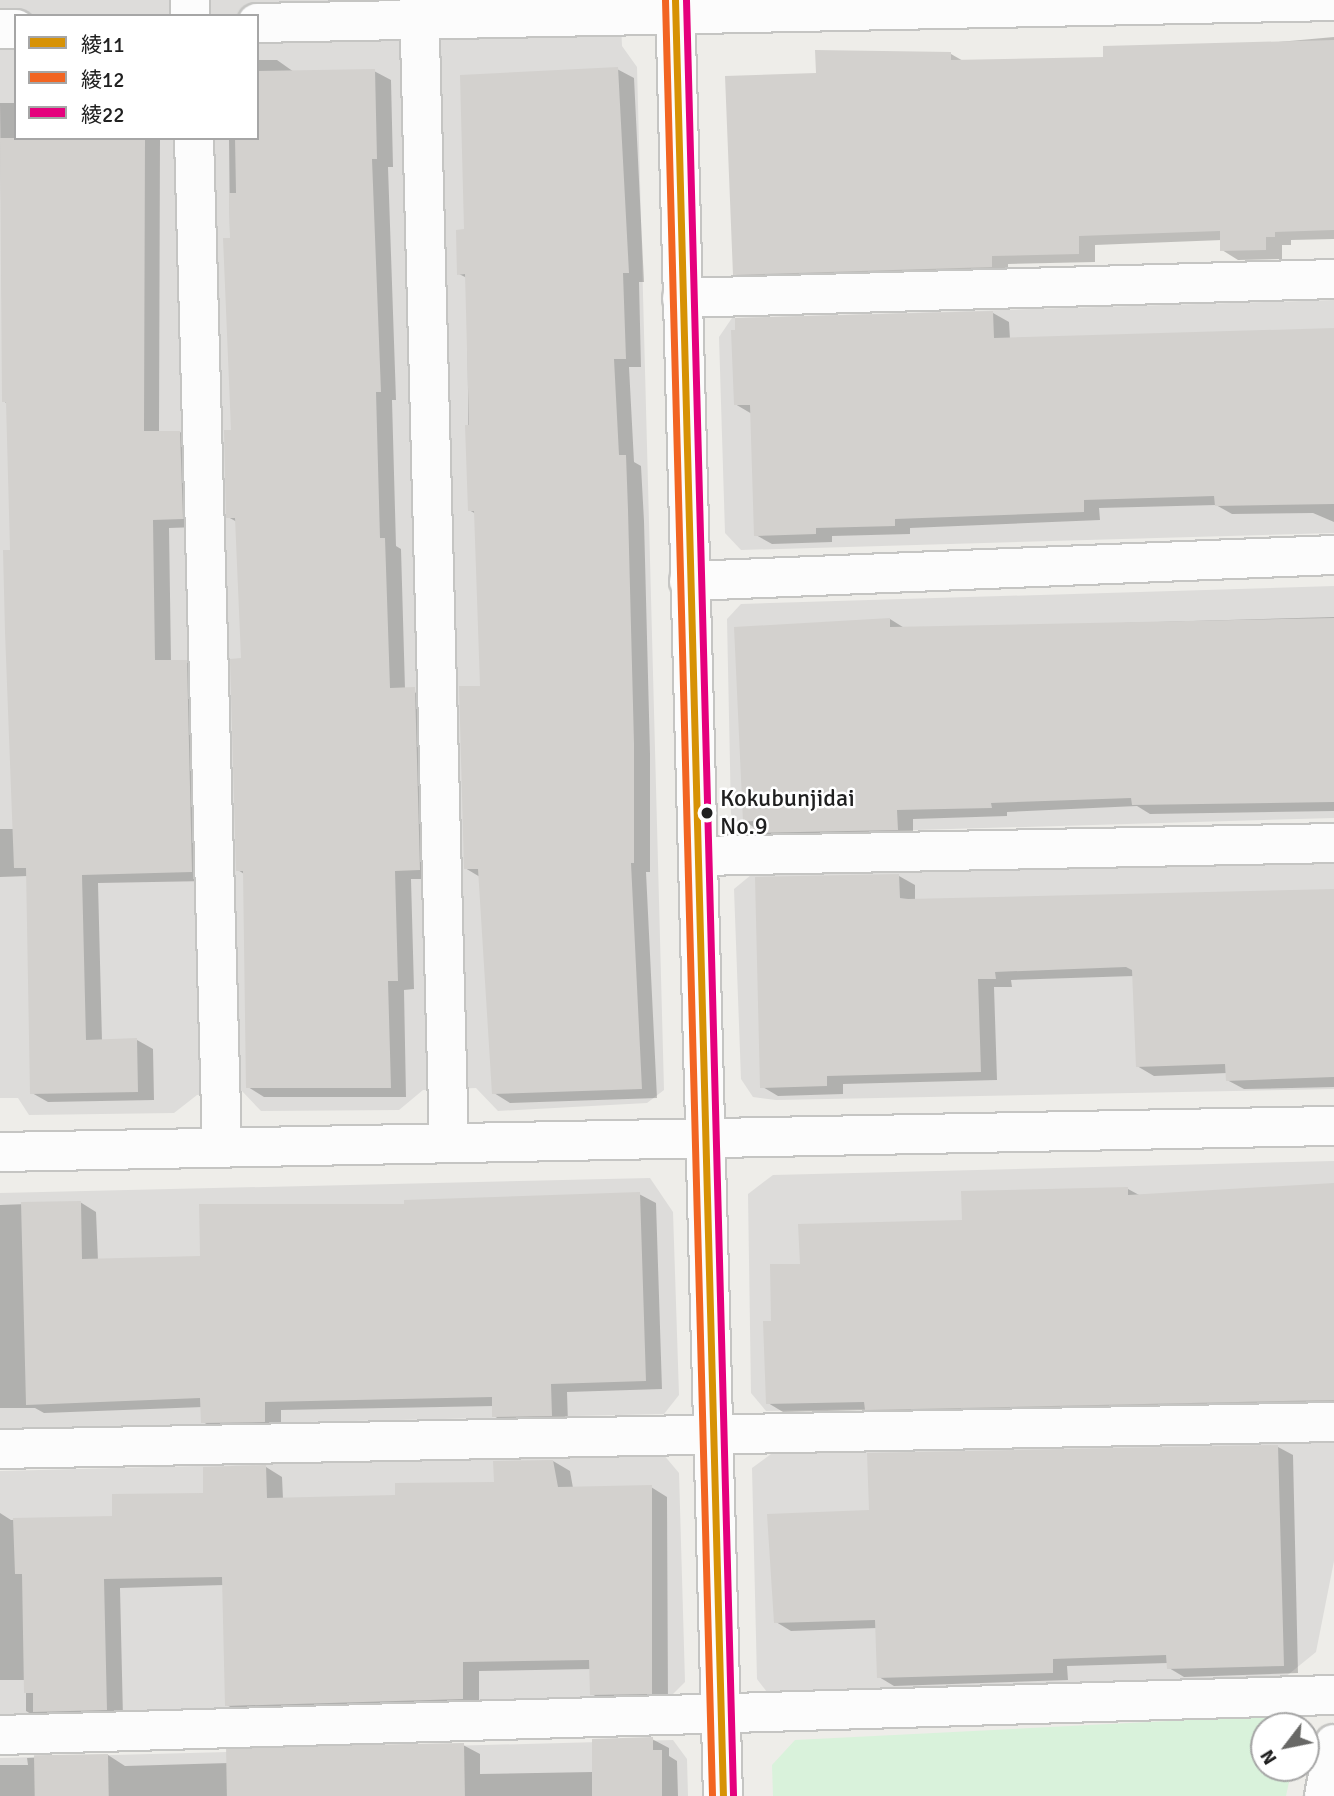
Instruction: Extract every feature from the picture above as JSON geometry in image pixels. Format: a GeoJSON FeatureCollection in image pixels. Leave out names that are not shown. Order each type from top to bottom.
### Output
{"type":"FeatureCollection","features":[{"type":"Feature","properties":{"kind":"street"},"geometry":{"type":"LineString","coordinates":[[259,23],[419,10],[1334,1]]}},
{"type":"Feature","properties":{"kind":"street"},"geometry":{"type":"LineString","coordinates":[[676,7],[723,1796]]}},
{"type":"Feature","properties":{"kind":"street"},"geometry":{"type":"LineString","coordinates":[[419,10],[449,1142]]}},
{"type":"Feature","properties":{"kind":"street"},"geometry":{"type":"LineString","coordinates":[[194,140],[222,1147]]}},
{"type":"Feature","properties":{"kind":"street"},"geometry":{"type":"LineString","coordinates":[[682,298],[1334,279]]}},
{"type":"Feature","properties":{"kind":"street"},"geometry":{"type":"LineString","coordinates":[[689,581],[1334,555]]}},
{"type":"Feature","properties":{"kind":"street"},"geometry":{"type":"LineString","coordinates":[[699,856],[1334,843]]}},
{"type":"Feature","properties":{"kind":"street"},"geometry":{"type":"LineString","coordinates":[[0,1152],[707,1136],[1334,1126]]}},
{"type":"Feature","properties":{"kind":"street"},"geometry":{"type":"LineString","coordinates":[[0,1449],[1334,1422]]}},
{"type":"Feature","properties":{"kind":"street"},"geometry":{"type":"LineString","coordinates":[[0,1735],[721,1716],[1334,1695]]}},
{"type":"Feature","properties":{"kind":"street"},"geometry":{"type":"LineString","coordinates":[[1325,1796],[1334,1744]]}},
{"type":"Feature","properties":{"kind":"shaded area"},"geometry":{"type":"Polygon","coordinates":[[[0,0],[620,0],[622,46],[637,67],[664,1090],[647,1103],[498,1111],[476,1088],[423,1090],[399,1110],[261,1111],[242,1091],[197,1095],[174,1113],[29,1115],[18,1098],[0,1098],[0,0]]]}},
{"type":"Feature","properties":{"kind":"shaded area"},"geometry":{"type":"Polygon","coordinates":[[[1334,300],[1334,533],[741,550],[725,533],[719,337],[732,318],[1334,300]]]}},
{"type":"Feature","properties":{"kind":"shaded area"},"geometry":{"type":"Polygon","coordinates":[[[1334,586],[1334,818],[745,835],[731,814],[727,619],[741,604],[1334,586]]]}},
{"type":"Feature","properties":{"kind":"shaded area"},"geometry":{"type":"Polygon","coordinates":[[[1334,859],[1334,1089],[776,1100],[753,1097],[741,1079],[734,889],[751,875],[1334,859]]]}},
{"type":"Feature","properties":{"kind":"shaded area"},"geometry":{"type":"Polygon","coordinates":[[[1334,1161],[1334,1400],[766,1411],[751,1393],[748,1194],[773,1175],[1334,1161]]]}},
{"type":"Feature","properties":{"kind":"shaded area"},"geometry":{"type":"Polygon","coordinates":[[[650,1178],[673,1212],[679,1395],[664,1414],[0,1429],[0,1193],[650,1178]]]}},
{"type":"Feature","properties":{"kind":"shaded area"},"geometry":{"type":"Polygon","coordinates":[[[1334,1438],[1334,1561],[1316,1652],[1284,1678],[770,1696],[757,1679],[752,1468],[771,1454],[1334,1438]]]}},
{"type":"Feature","properties":{"kind":"shaded area"},"geometry":{"type":"Polygon","coordinates":[[[663,1454],[679,1473],[685,1682],[668,1699],[0,1717],[0,1471],[663,1454]]]}},
{"type":"Feature","properties":{"kind":"shaded area"},"geometry":{"type":"Polygon","coordinates":[[[673,1740],[687,1759],[688,1796],[0,1796],[0,1758],[673,1740]]]}},
{"type":"Feature","properties":{"kind":"green space"},"geometry":{"type":"Polygon","coordinates":[[[1250,1717],[1250,1782],[1289,1782],[1286,1796],[773,1796],[772,1765],[795,1740],[1250,1717]]]}},
{"type":"Feature","properties":{"kind":"building"},"geometry":{"type":"Polygon","coordinates":[[[1334,40],[1334,230],[1275,232],[1275,237],[1266,237],[1266,250],[1220,251],[1220,231],[1079,236],[1079,254],[992,256],[992,267],[733,275],[725,76],[816,73],[815,50],[951,52],[951,60],[1103,57],[1103,46],[1334,40]]]}},
{"type":"Feature","properties":{"kind":"building"},"geometry":{"type":"Polygon","coordinates":[[[618,67],[629,273],[623,273],[626,359],[614,359],[619,455],[626,455],[634,744],[634,863],[631,863],[642,1089],[492,1094],[478,869],[464,869],[459,686],[480,686],[474,511],[468,511],[465,274],[457,275],[456,230],[464,229],[460,75],[618,67]]]}},
{"type":"Feature","properties":{"kind":"building"},"geometry":{"type":"Polygon","coordinates":[[[375,69],[377,159],[372,159],[381,392],[376,392],[380,538],[385,538],[390,688],[415,687],[420,870],[395,871],[398,981],[388,981],[391,1088],[246,1088],[243,871],[236,871],[230,659],[241,658],[235,518],[226,518],[224,430],[231,430],[223,238],[230,238],[229,193],[236,193],[235,140],[259,140],[259,71],[375,69]]]}},
{"type":"Feature","properties":{"kind":"building"},"geometry":{"type":"Polygon","coordinates":[[[0,138],[145,140],[144,431],[180,431],[183,519],[153,520],[155,660],[187,660],[192,872],[82,875],[86,1040],[137,1038],[138,1092],[30,1094],[26,868],[14,868],[3,550],[10,550],[6,402],[2,402],[0,138]]]}},
{"type":"Feature","properties":{"kind":"building"},"geometry":{"type":"Polygon","coordinates":[[[993,311],[994,338],[1334,328],[1334,504],[1215,506],[1214,496],[1084,500],[1084,512],[895,519],[895,526],[816,528],[816,534],[754,536],[750,405],[734,405],[731,330],[735,330],[735,318],[993,311]]]}},
{"type":"Feature","properties":{"kind":"building"},"geometry":{"type":"Polygon","coordinates":[[[890,618],[890,627],[1334,618],[1334,802],[1132,805],[1131,798],[991,803],[992,808],[897,810],[898,830],[754,833],[753,821],[743,822],[734,627],[890,618]]]}},
{"type":"Feature","properties":{"kind":"building"},"geometry":{"type":"Polygon","coordinates":[[[899,874],[900,898],[908,899],[1334,889],[1334,1077],[1226,1081],[1225,1064],[1136,1067],[1132,970],[1126,967],[995,972],[996,979],[978,979],[981,1072],[827,1076],[827,1086],[760,1088],[755,877],[899,874]]]}},
{"type":"Feature","properties":{"kind":"building"},"geometry":{"type":"Polygon","coordinates":[[[1334,1183],[1334,1400],[865,1410],[864,1402],[766,1404],[763,1321],[771,1321],[770,1264],[800,1264],[798,1224],[962,1220],[961,1191],[1128,1187],[1128,1195],[1334,1183]]]}},
{"type":"Feature","properties":{"kind":"building"},"geometry":{"type":"Polygon","coordinates":[[[640,1192],[646,1381],[551,1384],[552,1416],[492,1417],[492,1397],[265,1402],[265,1422],[201,1423],[200,1398],[26,1405],[21,1202],[81,1201],[82,1259],[200,1256],[199,1204],[404,1204],[404,1200],[640,1192]]]}},
{"type":"Feature","properties":{"kind":"building"},"geometry":{"type":"Polygon","coordinates":[[[1278,1445],[1284,1666],[1167,1669],[1166,1655],[1053,1659],[1053,1673],[877,1678],[875,1620],[774,1623],[767,1514],[869,1510],[867,1453],[1278,1445]]]}},
{"type":"Feature","properties":{"kind":"building"},"geometry":{"type":"Polygon","coordinates":[[[553,1460],[558,1487],[652,1485],[652,1694],[590,1695],[589,1660],[463,1662],[463,1699],[225,1706],[222,1577],[104,1579],[107,1710],[33,1712],[33,1693],[24,1693],[22,1574],[15,1574],[13,1518],[112,1516],[112,1494],[203,1493],[203,1467],[266,1465],[267,1498],[395,1495],[395,1483],[494,1482],[493,1461],[553,1460]]]}},
{"type":"Feature","properties":{"kind":"building"},"geometry":{"type":"Polygon","coordinates":[[[653,1737],[653,1750],[662,1750],[662,1796],[592,1796],[592,1739],[653,1737]]]}},
{"type":"Feature","properties":{"kind":"building"},"geometry":{"type":"Polygon","coordinates":[[[464,1743],[465,1796],[227,1796],[226,1747],[464,1743]]]}},
{"type":"Feature","properties":{"kind":"building"},"geometry":{"type":"Polygon","coordinates":[[[108,1754],[109,1796],[35,1796],[34,1755],[108,1754]]]}},
{"type":"Feature","properties":{"kind":"transit line","name":"綾12"},"geometry":{"type":"LineString","coordinates":[[665,0],[712,1796]]}},
{"type":"Feature","properties":{"kind":"transit line","name":"綾11"},"geometry":{"type":"LineString","coordinates":[[675,0],[723,1796]]}},
{"type":"Feature","properties":{"kind":"transit line","name":"綾22"},"geometry":{"type":"LineString","coordinates":[[686,0],[733,1796]]}},
{"type":"Feature","properties":{"kind":"place","name":"Kokubunjidai No.9"},"geometry":{"type":"Point","coordinates":[707,813]}}]}
